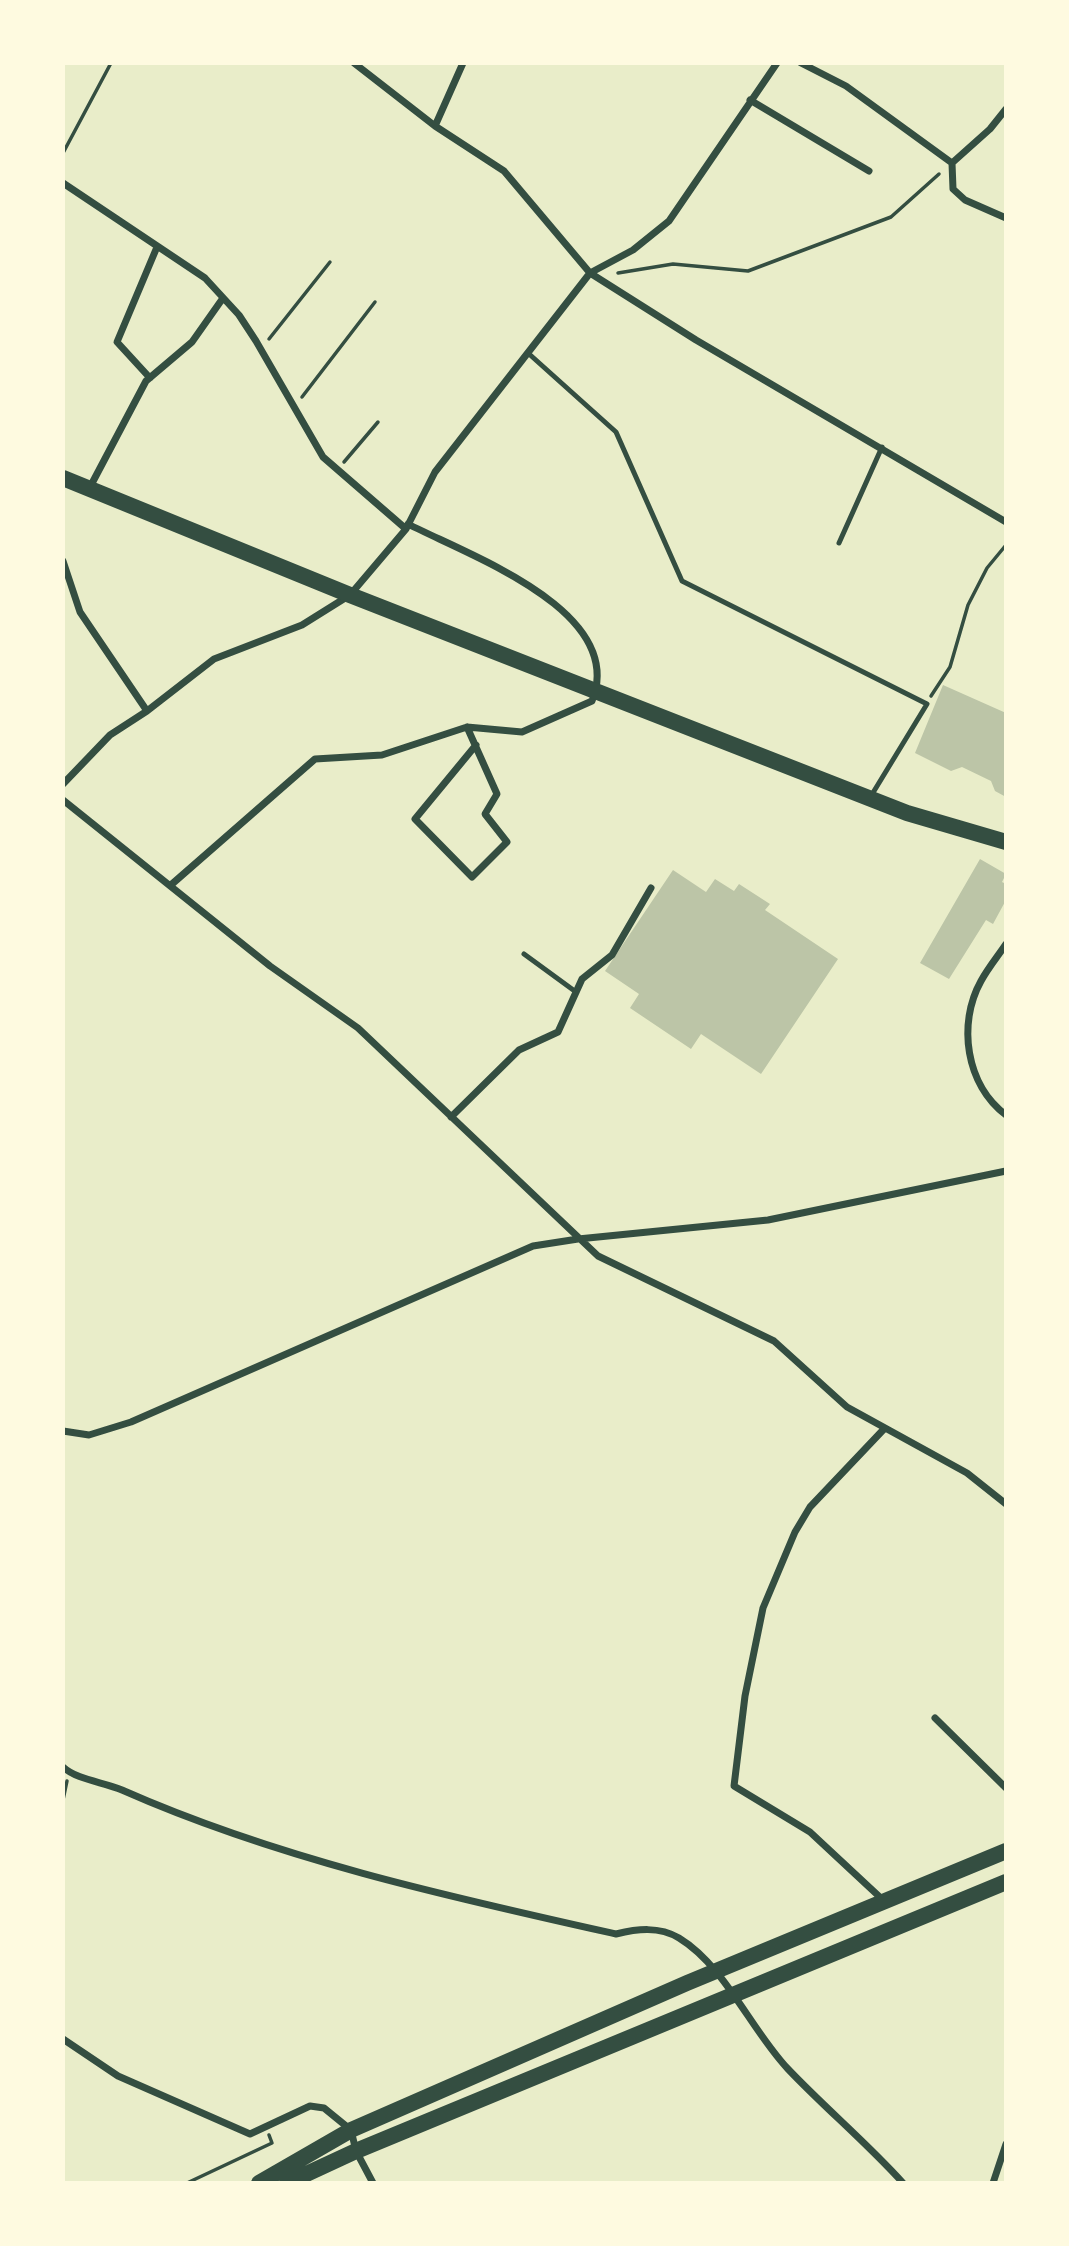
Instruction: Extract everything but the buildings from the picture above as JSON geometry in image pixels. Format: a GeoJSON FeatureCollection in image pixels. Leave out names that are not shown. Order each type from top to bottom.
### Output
{"type":"FeatureCollection","features":[{"type":"Feature","properties":{"kind":"main road"},"geometry":{"type":"LineString","coordinates":[[63,478],[350,595],[869,799],[1006,842]]}},
{"type":"Feature","properties":{"kind":"main road"},"geometry":{"type":"LineString","coordinates":[[259,2183],[351,2130],[714,1971],[1006,1851]]}},
{"type":"Feature","properties":{"kind":"main road"},"geometry":{"type":"LineString","coordinates":[[287,2183],[356,2151],[1006,1882]]}},
{"type":"Feature","properties":{"kind":"street"},"geometry":{"type":"LineString","coordinates":[[354,63],[435,126],[504,171],[590,273],[696,340],[1006,522]]}},
{"type":"Feature","properties":{"kind":"street"},"geometry":{"type":"LineString","coordinates":[[435,126],[463,63]]}},
{"type":"Feature","properties":{"kind":"street"},"geometry":{"type":"LineString","coordinates":[[63,783],[110,735],[147,711],[214,659],[302,625],[350,595],[407,526],[435,472],[590,273],[633,250],[669,221],[777,63]]}},
{"type":"Feature","properties":{"kind":"street"},"geometry":{"type":"LineString","coordinates":[[801,63],[846,86],[951,163],[953,188],[965,200],[1006,218]]}},
{"type":"Feature","properties":{"kind":"street"},"geometry":{"type":"LineString","coordinates":[[750,100],[869,171]]}},
{"type":"Feature","properties":{"kind":"street"},"geometry":{"type":"LineString","coordinates":[[951,163],[990,129],[1006,109]]}},
{"type":"Feature","properties":{"kind":"street"},"geometry":{"type":"LineString","coordinates":[[63,183],[205,278],[239,315],[323,457],[407,526],[556,603],[588,640],[599,668],[592,701],[522,732],[467,727],[382,755],[315,759],[172,884]]}},
{"type":"Feature","properties":{"kind":"street"},"geometry":{"type":"LineString","coordinates":[[150,378],[117,342],[157,247]]}},
{"type":"Feature","properties":{"kind":"street"},"geometry":{"type":"LineString","coordinates":[[89,489],[150,378],[192,342],[223,298]]}},
{"type":"Feature","properties":{"kind":"street"},"geometry":{"type":"LineString","coordinates":[[63,561],[80,612],[147,711]]}},
{"type":"Feature","properties":{"kind":"street"},"geometry":{"type":"LineString","coordinates":[[467,727],[476,746],[497,794],[485,814],[507,842],[472,877],[415,820],[476,746]]}},
{"type":"Feature","properties":{"kind":"street"},"geometry":{"type":"LineString","coordinates":[[63,800],[131,856],[172,884],[270,966],[358,1028],[517,1176],[598,1256],[774,1341],[847,1407],[967,1473],[1006,1504]]}},
{"type":"Feature","properties":{"kind":"street"},"geometry":{"type":"LineString","coordinates":[[451,1116],[519,1050],[558,1032],[582,979],[612,955],[652,888]]}},
{"type":"Feature","properties":{"kind":"street"},"geometry":{"type":"LineString","coordinates":[[1006,944],[981,982],[969,1023],[973,1069],[990,1103],[1006,1115]]}},
{"type":"Feature","properties":{"kind":"street"},"geometry":{"type":"LineString","coordinates":[[63,1431],[89,1435],[131,1422],[533,1246],[578,1238],[768,1220],[1006,1171]]}},
{"type":"Feature","properties":{"kind":"street"},"geometry":{"type":"LineString","coordinates":[[884,1429],[810,1507],[795,1532],[763,1608],[745,1696],[734,1786],[810,1832],[884,1901]]}},
{"type":"Feature","properties":{"kind":"street"},"geometry":{"type":"LineString","coordinates":[[935,1718],[1006,1788]]}},
{"type":"Feature","properties":{"kind":"street"},"geometry":{"type":"LineString","coordinates":[[66,1770],[281,1847],[419,1891],[616,1934],[636,1929],[663,1930],[702,1955],[787,2068],[903,2183]]}},
{"type":"Feature","properties":{"kind":"street"},"geometry":{"type":"LineString","coordinates":[[63,2039],[118,2076],[250,2134],[310,2106],[324,2108],[351,2130],[356,2151],[373,2183]]}},
{"type":"Feature","properties":{"kind":"street"},"geometry":{"type":"LineString","coordinates":[[993,2183],[1006,2144]]}},
{"type":"Feature","properties":{"kind":"lane"},"geometry":{"type":"LineString","coordinates":[[528,353],[616,432],[682,581],[926,704],[869,799]]}},
{"type":"Feature","properties":{"kind":"lane"},"geometry":{"type":"LineString","coordinates":[[839,543],[882,447]]}},
{"type":"Feature","properties":{"kind":"lane"},"geometry":{"type":"LineString","coordinates":[[524,954],[576,992]]}},
{"type":"Feature","properties":{"kind":"path"},"geometry":{"type":"LineString","coordinates":[[63,153],[111,63]]}},
{"type":"Feature","properties":{"kind":"path"},"geometry":{"type":"LineString","coordinates":[[590,273],[624,273],[673,264],[748,271],[891,217],[951,163]]}},
{"type":"Feature","properties":{"kind":"path"},"geometry":{"type":"LineString","coordinates":[[261,349],[330,262]]}},
{"type":"Feature","properties":{"kind":"path"},"geometry":{"type":"LineString","coordinates":[[294,407],[375,302]]}},
{"type":"Feature","properties":{"kind":"path"},"geometry":{"type":"LineString","coordinates":[[338,469],[377,422]]}},
{"type":"Feature","properties":{"kind":"path"},"geometry":{"type":"LineString","coordinates":[[926,704],[950,667],[968,605],[987,568],[1006,545]]}},
{"type":"Feature","properties":{"kind":"path"},"geometry":{"type":"LineString","coordinates":[[63,1800],[66,1770]]}},
{"type":"Feature","properties":{"kind":"path"},"geometry":{"type":"LineString","coordinates":[[187,2183],[272,2143],[266,2127]]}}]}
